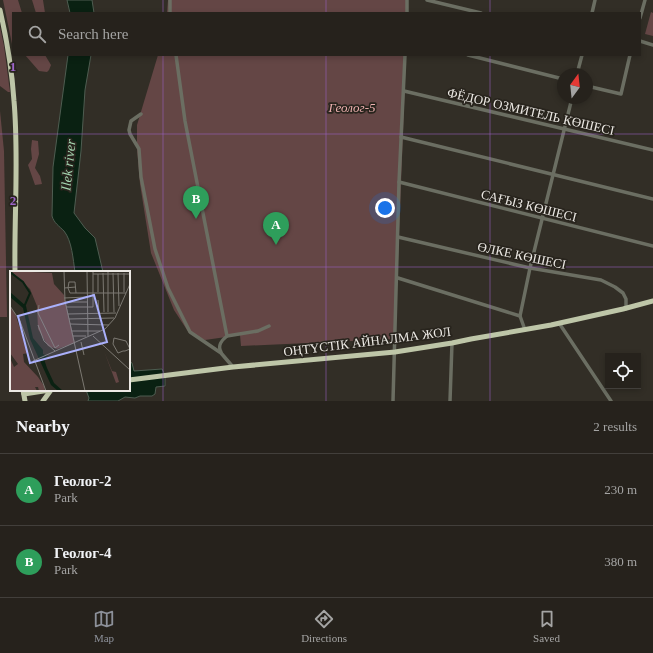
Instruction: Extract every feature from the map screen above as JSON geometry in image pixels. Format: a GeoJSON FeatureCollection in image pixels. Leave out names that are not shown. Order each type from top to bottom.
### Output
{"type":"FeatureCollection","features":[{"type":"Feature","properties":{"kind":"highway"},"geometry":{"type":"LineString","coordinates":[[0,10],[8,46],[15,102],[15,271]]}},
{"type":"Feature","properties":{"kind":"highway","name":"ОҢТҮСТІК АЙНАЛМА ЖОЛ"},"geometry":{"type":"LineString","coordinates":[[130,380],[233,367],[395,352],[525,330],[626,309],[653,301]]}},
{"type":"Feature","properties":{"kind":"highway"},"geometry":{"type":"LineString","coordinates":[[25,401],[24,392],[38,391]]}},
{"type":"Feature","properties":{"kind":"highway"},"geometry":{"type":"LineString","coordinates":[[43,401],[50,391]]}},
{"type":"Feature","properties":{"kind":"street"},"geometry":{"type":"LineString","coordinates":[[170,0],[170,12]]}},
{"type":"Feature","properties":{"kind":"street"},"geometry":{"type":"LineString","coordinates":[[407,0],[407,12]]}},
{"type":"Feature","properties":{"kind":"street"},"geometry":{"type":"LineString","coordinates":[[427,0],[477,12]]}},
{"type":"Feature","properties":{"kind":"street"},"geometry":{"type":"LineString","coordinates":[[592,12],[594,0]]}},
{"type":"Feature","properties":{"kind":"street"},"geometry":{"type":"LineString","coordinates":[[641,14],[645,0]]}},
{"type":"Feature","properties":{"kind":"street"},"geometry":{"type":"LineString","coordinates":[[641,42],[653,45]]}},
{"type":"Feature","properties":{"kind":"street"},"geometry":{"type":"LineString","coordinates":[[176,56],[186,121],[227,336]]}},
{"type":"Feature","properties":{"kind":"street"},"geometry":{"type":"LineString","coordinates":[[393,401],[398,278],[399,182],[405,56]]}},
{"type":"Feature","properties":{"kind":"street"},"geometry":{"type":"LineString","coordinates":[[472,56],[557,78]]}},
{"type":"Feature","properties":{"kind":"street"},"geometry":{"type":"LineString","coordinates":[[579,68],[582,56]]}},
{"type":"Feature","properties":{"kind":"street"},"geometry":{"type":"LineString","coordinates":[[593,87],[621,94],[630,56]]}},
{"type":"Feature","properties":{"kind":"street","name":"ФЁДОР ОЗМИТЕЛЬ КӨШЕСІ"},"geometry":{"type":"LineString","coordinates":[[404,91],[653,150]]}},
{"type":"Feature","properties":{"kind":"street"},"geometry":{"type":"LineString","coordinates":[[525,330],[520,316],[530,268],[570,104]]}},
{"type":"Feature","properties":{"kind":"street"},"geometry":{"type":"LineString","coordinates":[[141,114],[131,121],[129,130],[139,148],[141,177],[157,254],[171,294],[190,332],[221,353],[233,367]]}},
{"type":"Feature","properties":{"kind":"street"},"geometry":{"type":"LineString","coordinates":[[401,138],[653,199]]}},
{"type":"Feature","properties":{"kind":"street","name":"САҒЫЗ КӨШЕСІ"},"geometry":{"type":"LineString","coordinates":[[399,182],[653,246]]}},
{"type":"Feature","properties":{"kind":"street","name":"ӨЛКЕ КӨШЕСІ"},"geometry":{"type":"LineString","coordinates":[[398,238],[530,268],[601,280],[609,283],[624,293],[626,299],[626,309]]}},
{"type":"Feature","properties":{"kind":"street"},"geometry":{"type":"LineString","coordinates":[[398,278],[520,316]]}},
{"type":"Feature","properties":{"kind":"street"},"geometry":{"type":"LineString","coordinates":[[559,323],[611,401]]}},
{"type":"Feature","properties":{"kind":"street"},"geometry":{"type":"LineString","coordinates":[[221,353],[219,348],[220,344],[227,336],[258,331],[269,326]]}},
{"type":"Feature","properties":{"kind":"street"},"geometry":{"type":"LineString","coordinates":[[450,401],[452,343]]}},
{"type":"Feature","properties":{"kind":"green space"},"geometry":{"type":"Polygon","coordinates":[[[3,0],[18,0],[22,12],[12,12],[12,44],[3,0]]]}},
{"type":"Feature","properties":{"kind":"green space"},"geometry":{"type":"Polygon","coordinates":[[[32,0],[43,0],[45,12],[36,12],[32,0]]]}},
{"type":"Feature","properties":{"kind":"green space"},"geometry":{"type":"Polygon","coordinates":[[[168,0],[407,0],[407,12],[167,12],[168,0]]]}},
{"type":"Feature","properties":{"kind":"green space"},"geometry":{"type":"Polygon","coordinates":[[[651,12],[653,13],[653,36],[645,34],[651,12]]]}},
{"type":"Feature","properties":{"kind":"green space"},"geometry":{"type":"Polygon","coordinates":[[[0,27],[4,46],[10,92],[0,86],[0,27]]]}},
{"type":"Feature","properties":{"kind":"green space"},"geometry":{"type":"Polygon","coordinates":[[[26,56],[46,56],[51,65],[49,70],[47,72],[39,71],[26,56]]]}},
{"type":"Feature","properties":{"kind":"green space","name":"Геолог-5"},"geometry":{"type":"Polygon","coordinates":[[[158,56],[406,56],[395,339],[241,346],[240,335],[205,340],[189,333],[174,310],[151,253],[140,184],[137,149],[137,125],[158,56]]]}},
{"type":"Feature","properties":{"kind":"green space"},"geometry":{"type":"Polygon","coordinates":[[[0,111],[4,151],[7,317],[0,317],[0,111]]]}},
{"type":"Feature","properties":{"kind":"green space"},"geometry":{"type":"Polygon","coordinates":[[[32,140],[38,141],[39,154],[35,168],[40,176],[42,184],[35,185],[28,165],[32,159],[32,140]]]}},
{"type":"Feature","properties":{"kind":"water"},"geometry":{"type":"Polygon","coordinates":[[[67,0],[92,0],[94,12],[70,12],[67,0]]]}},
{"type":"Feature","properties":{"kind":"water","name":"Ilek river"},"geometry":{"type":"Polygon","coordinates":[[[68,56],[91,56],[85,90],[81,151],[74,213],[85,228],[95,238],[103,271],[75,271],[72,250],[67,235],[55,223],[52,216],[53,167],[68,56]]]}},
{"type":"Feature","properties":{"kind":"water"},"geometry":{"type":"Polygon","coordinates":[[[130,362],[132,363],[134,371],[162,369],[165,375],[165,386],[156,387],[155,394],[152,396],[140,396],[135,398],[125,397],[118,401],[88,401],[89,398],[86,391],[130,391],[130,362]]]}},
{"type":"Feature","properties":{"kind":"place","name":"Геолог-4"},"geometry":{"type":"Point","coordinates":[196,219]}},
{"type":"Feature","properties":{"kind":"place","name":"Геолог-2"},"geometry":{"type":"Point","coordinates":[276,245]}}]}
